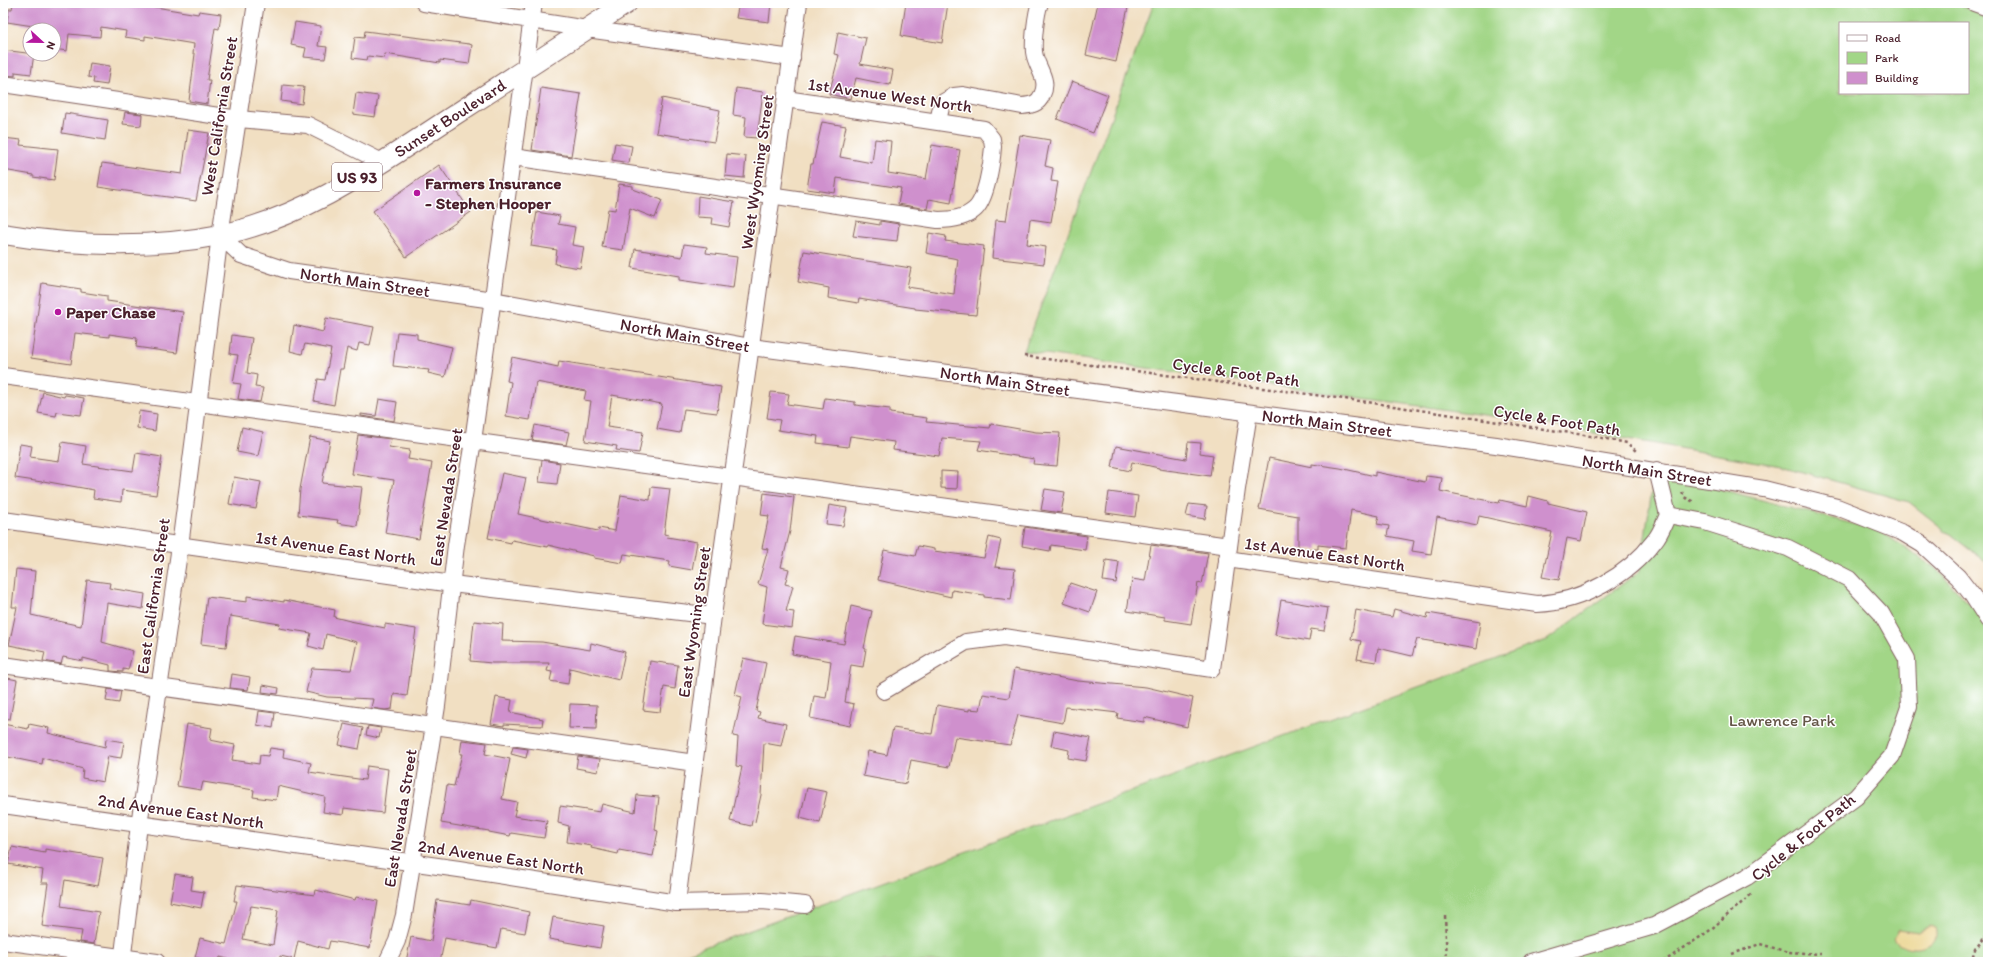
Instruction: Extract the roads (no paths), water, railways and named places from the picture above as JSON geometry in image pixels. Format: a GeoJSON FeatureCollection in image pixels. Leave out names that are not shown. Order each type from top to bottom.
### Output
{"type":"FeatureCollection","features":[{"type":"Feature","properties":{"kind":"main road","name":"Sunset Boulevard"},"geometry":{"type":"LineString","coordinates":[[220,235],[253,226],[296,210],[328,194],[382,162],[526,70],[627,3]]}},
{"type":"Feature","properties":{"kind":"main road","name":"US 93"},"geometry":{"type":"LineString","coordinates":[[3,234],[112,245],[157,243],[220,235]]}},
{"type":"Feature","properties":{"kind":"street","name":"West California Street"},"geometry":{"type":"LineString","coordinates":[[220,235],[256,3]]}},
{"type":"Feature","properties":{"kind":"street","name":"1st Avenue West North"},"geometry":{"type":"LineString","coordinates":[[424,3],[587,29],[792,58]]}},
{"type":"Feature","properties":{"kind":"street","name":"East Nevada Street"},"geometry":{"type":"LineString","coordinates":[[387,962],[401,929],[434,726],[452,584],[526,70],[534,3]]}},
{"type":"Feature","properties":{"kind":"street","name":"West Wyoming Street"},"geometry":{"type":"LineString","coordinates":[[751,347],[799,3]]}},
{"type":"Feature","properties":{"kind":"street"},"geometry":{"type":"LineString","coordinates":[[938,121],[942,103],[954,96],[963,95],[1022,106],[1039,102],[1045,89],[1045,82],[1034,53],[1040,3]]}},
{"type":"Feature","properties":{"kind":"street"},"geometry":{"type":"LineString","coordinates":[[1974,3],[1988,8]]}},
{"type":"Feature","properties":{"kind":"street"},"geometry":{"type":"LineString","coordinates":[[3,84],[239,119],[308,125],[382,162]]}},
{"type":"Feature","properties":{"kind":"street","name":"1st Avenue West North"},"geometry":{"type":"LineString","coordinates":[[513,157],[938,220],[948,220],[968,214],[975,210],[980,202],[992,156],[992,139],[984,129],[786,99]]}},
{"type":"Feature","properties":{"kind":"street","name":"North Main Street"},"geometry":{"type":"LineString","coordinates":[[220,235],[241,255],[289,271],[493,300],[751,347],[1496,445],[1764,489],[1837,507],[1903,533],[1923,545],[1958,577],[1985,615]]}},
{"type":"Feature","properties":{"kind":"street","name":"East California Street"},"geometry":{"type":"LineString","coordinates":[[122,960],[139,825],[180,546],[220,235]]}},
{"type":"Feature","properties":{"kind":"street","name":"East Wyoming Street"},"geometry":{"type":"LineString","coordinates":[[677,903],[713,616],[751,347]]}},
{"type":"Feature","properties":{"kind":"street"},"geometry":{"type":"LineString","coordinates":[[3,376],[733,477],[1228,553],[1249,413]]}},
{"type":"Feature","properties":{"kind":"street"},"geometry":{"type":"LineString","coordinates":[[1531,962],[1654,926],[1747,877],[1856,797],[1892,756],[1910,707],[1907,659],[1881,613],[1849,579],[1788,548],[1705,522],[1668,515],[1660,471]]}},
{"type":"Feature","properties":{"kind":"street","name":"1st Avenue East North"},"geometry":{"type":"LineString","coordinates":[[884,691],[966,642],[1004,637],[1212,668],[1228,553],[1537,604],[1555,604],[1591,592],[1622,571],[1648,549],[1657,538],[1668,515]]}},
{"type":"Feature","properties":{"kind":"street","name":"1st Avenue East North"},"geometry":{"type":"LineString","coordinates":[[3,520],[452,584],[713,616]]}},
{"type":"Feature","properties":{"kind":"street"},"geometry":{"type":"LineString","coordinates":[[3,665],[695,763]]}},
{"type":"Feature","properties":{"kind":"street","name":"2nd Avenue East North"},"geometry":{"type":"LineString","coordinates":[[3,805],[412,863],[459,868],[677,903],[762,901],[805,905]]}},
{"type":"Feature","properties":{"kind":"street"},"geometry":{"type":"LineString","coordinates":[[3,941],[122,960],[157,962]]}},
{"type":"Feature","properties":{"kind":"place","name":"Farmers Insurance - Stephen Hooper"},"geometry":{"type":"Point","coordinates":[417,193]}},
{"type":"Feature","properties":{"kind":"place","name":"Paper Chase"},"geometry":{"type":"Point","coordinates":[58,312]}},
{"type":"Feature","properties":{"kind":"park label","name":"Lawrence Park"},"geometry":{"type":"Point","coordinates":[1782,720]}}]}
